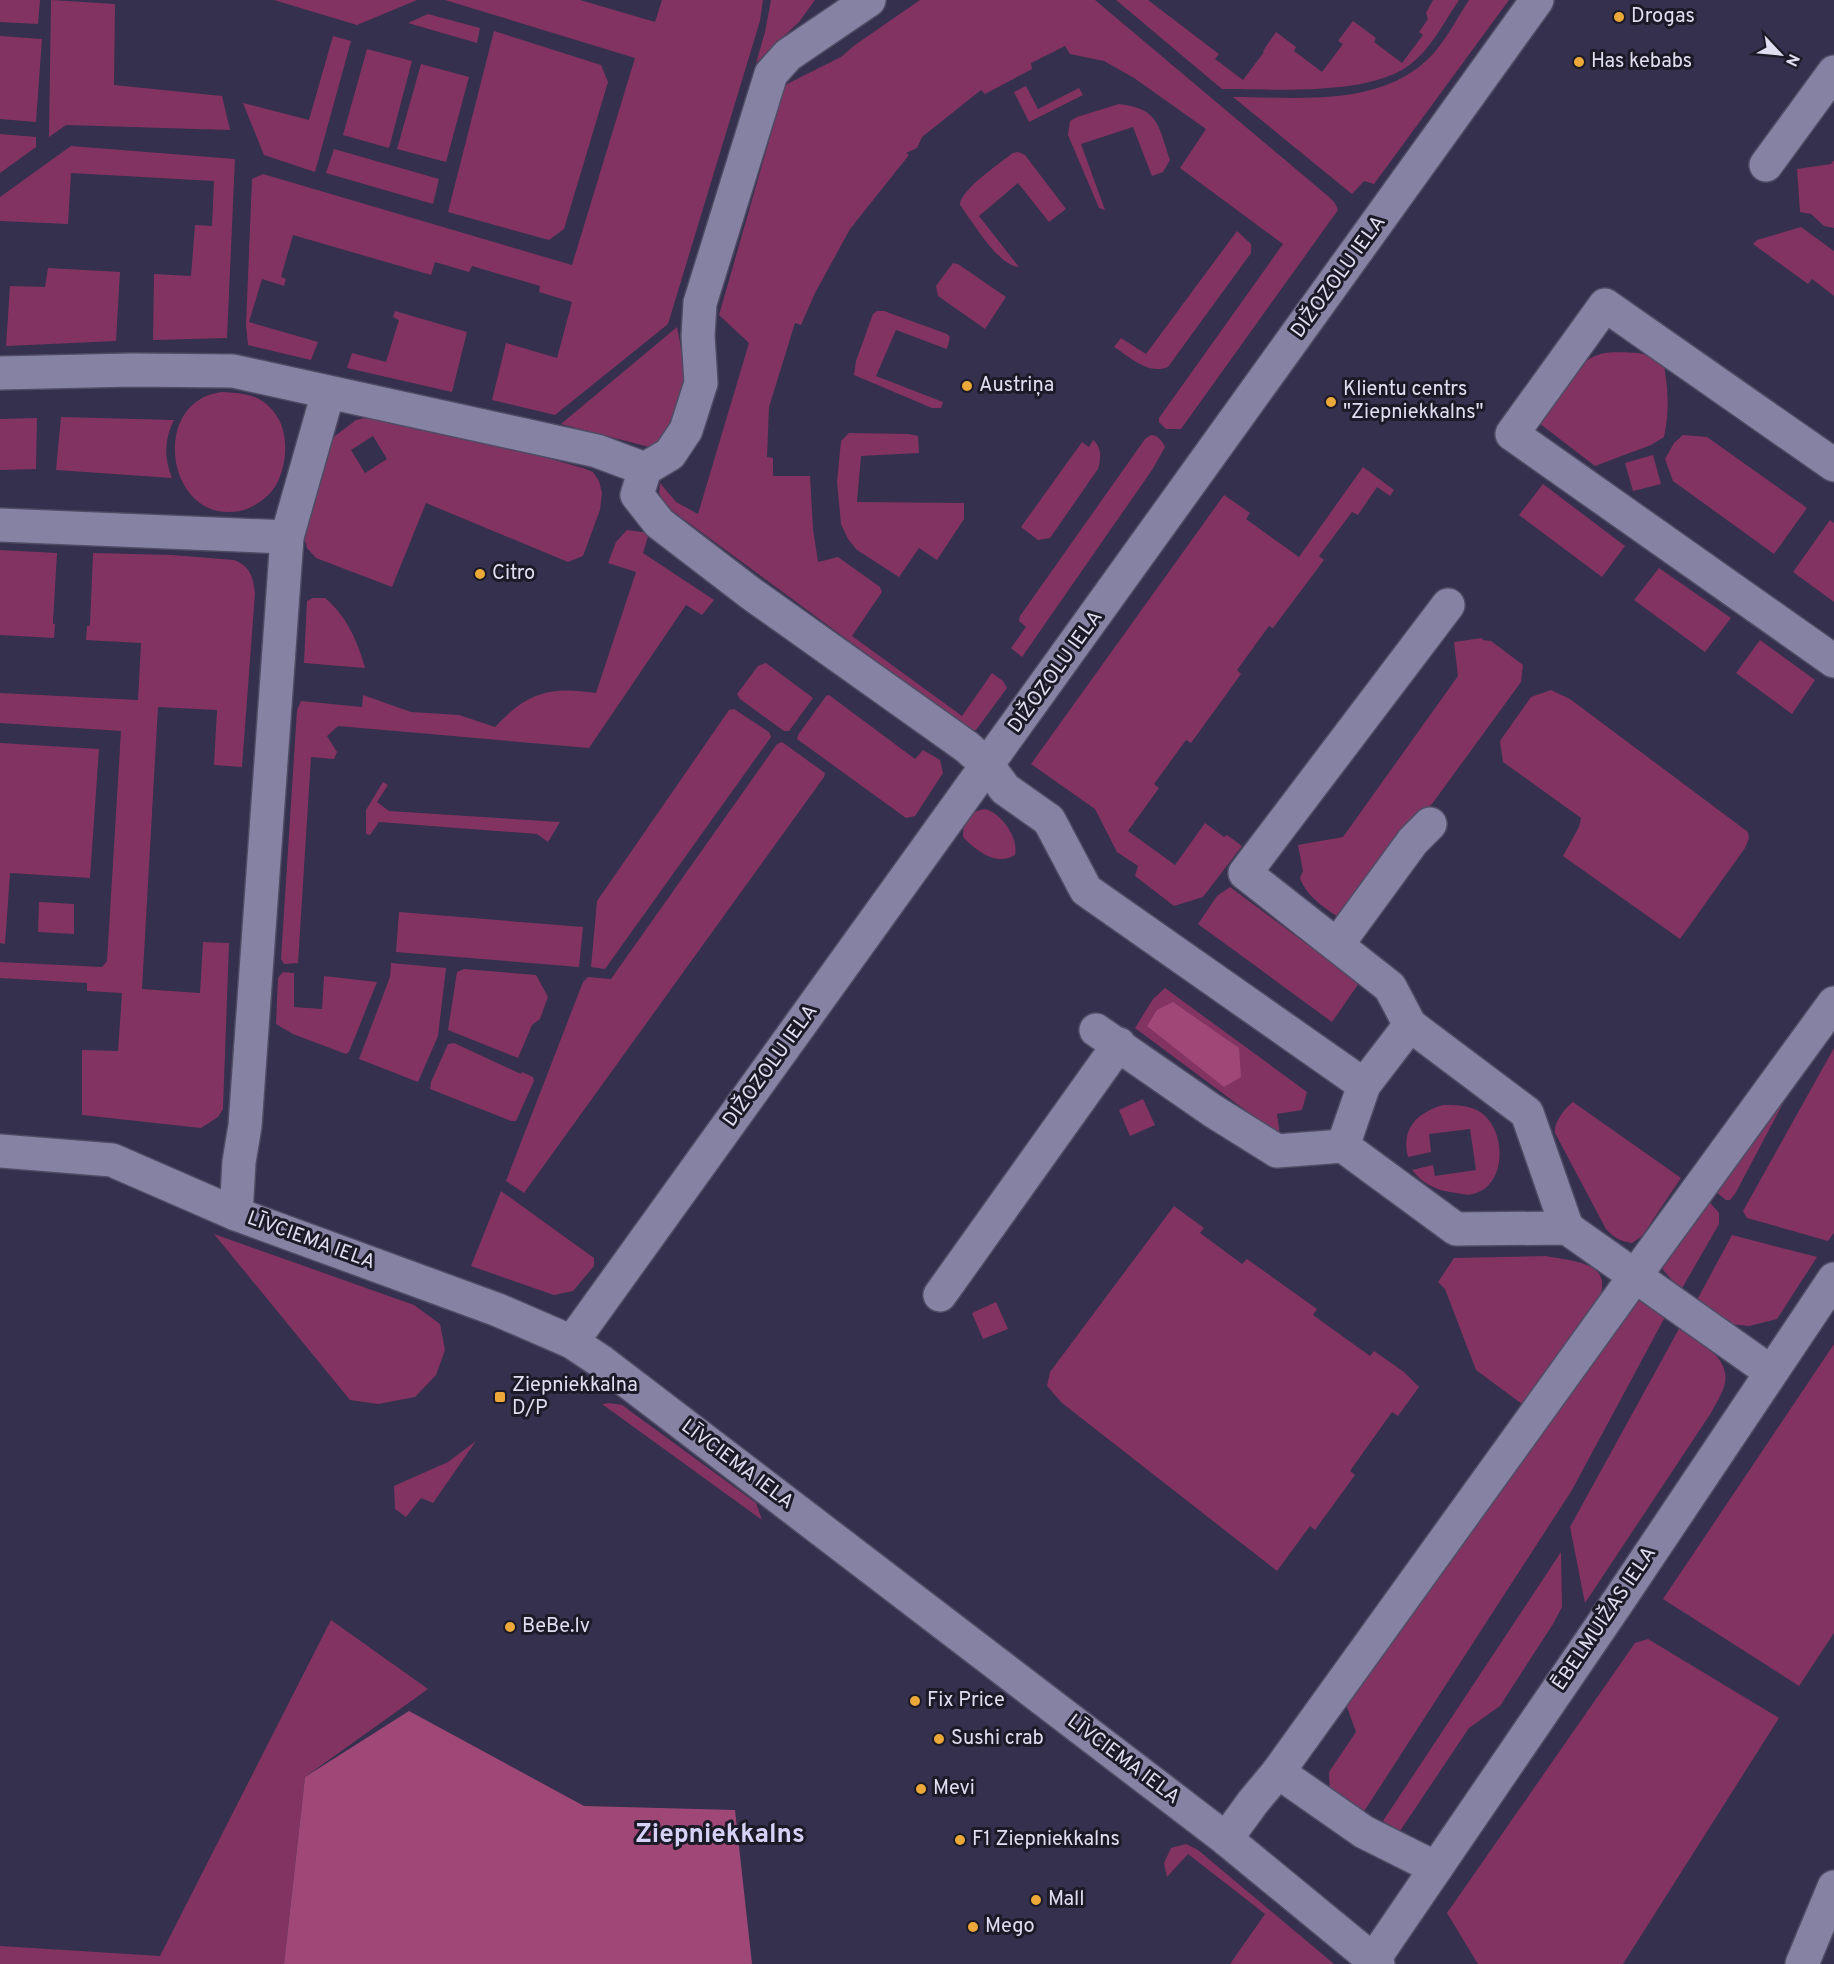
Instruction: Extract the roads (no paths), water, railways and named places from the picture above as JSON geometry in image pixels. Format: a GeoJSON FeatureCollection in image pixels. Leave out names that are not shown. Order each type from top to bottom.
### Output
{"type":"FeatureCollection","features":[{"type":"Feature","properties":{"kind":"street","name":"DIŽOZOLU IELA"},"geometry":{"type":"LineString","coordinates":[[572,1342],[1537,0]]}},
{"type":"Feature","properties":{"kind":"street"},"geometry":{"type":"LineString","coordinates":[[863,2],[788,55],[771,74],[700,303],[698,336],[700,383],[686,430],[670,454],[645,469],[637,495],[659,523],[749,592],[967,747],[988,766],[1005,789],[1049,820],[1086,890],[1364,1085]]}},
{"type":"Feature","properties":{"kind":"street"},"geometry":{"type":"LineString","coordinates":[[1766,165],[1834,72]]}},
{"type":"Feature","properties":{"kind":"street"},"geometry":{"type":"LineString","coordinates":[[1834,465],[1605,305],[1512,434],[1834,661]]}},
{"type":"Feature","properties":{"kind":"street"},"geometry":{"type":"LineString","coordinates":[[0,373],[132,370],[233,371],[597,451],[645,469]]}},
{"type":"Feature","properties":{"kind":"street"},"geometry":{"type":"LineString","coordinates":[[236,1214],[239,1162],[245,1126],[287,537],[328,393]]}},
{"type":"Feature","properties":{"kind":"street"},"geometry":{"type":"LineString","coordinates":[[0,525],[287,537]]}},
{"type":"Feature","properties":{"kind":"street"},"geometry":{"type":"LineString","coordinates":[[1448,604],[1245,873],[1390,987],[1410,1025],[1527,1113],[1567,1228],[1771,1372]]}},
{"type":"Feature","properties":{"kind":"street"},"geometry":{"type":"LineString","coordinates":[[1337,945],[1413,841],[1430,824]]}},
{"type":"Feature","properties":{"kind":"street"},"geometry":{"type":"LineString","coordinates":[[1226,1839],[1278,1772],[1834,1003]]}},
{"type":"Feature","properties":{"kind":"street"},"geometry":{"type":"LineString","coordinates":[[1343,1146],[1364,1085],[1410,1025]]}},
{"type":"Feature","properties":{"kind":"street"},"geometry":{"type":"LineString","coordinates":[[940,1295],[1108,1037],[1213,1111],[1277,1151],[1343,1146],[1456,1229],[1567,1228]]}},
{"type":"Feature","properties":{"kind":"street","name":"LĪVCIEMA IELA"},"geometry":{"type":"LineString","coordinates":[[0,1151],[112,1160],[236,1214],[498,1310],[572,1342],[656,1402],[1226,1839],[1376,1961]]}},
{"type":"Feature","properties":{"kind":"street","name":"ĒBELMUIŽAS IELA"},"geometry":{"type":"LineString","coordinates":[[1376,1961],[1436,1868],[1834,1279]]}},
{"type":"Feature","properties":{"kind":"street"},"geometry":{"type":"LineString","coordinates":[[1278,1772],[1364,1832],[1436,1868]]}},
{"type":"Feature","properties":{"kind":"street"},"geometry":{"type":"LineString","coordinates":[[1802,1964],[1834,1887]]}},
{"type":"Feature","properties":{"kind":"place","name":"Drogas"},"geometry":{"type":"Point","coordinates":[1619,17]}},
{"type":"Feature","properties":{"kind":"place","name":"Has kebabs"},"geometry":{"type":"Point","coordinates":[1579,62]}},
{"type":"Feature","properties":{"kind":"place","name":"Austriņa"},"geometry":{"type":"Point","coordinates":[967,386]}},
{"type":"Feature","properties":{"kind":"place","name":"Klientu centrs \"Ziepniekkalns\""},"geometry":{"type":"Point","coordinates":[1331,402]}},
{"type":"Feature","properties":{"kind":"place","name":"Citro"},"geometry":{"type":"Point","coordinates":[480,574]}},
{"type":"Feature","properties":{"kind":"place","name":"Ziepniekkalna D/P"},"geometry":{"type":"Point","coordinates":[500,1397]}},
{"type":"Feature","properties":{"kind":"place","name":"BeBe.lv"},"geometry":{"type":"Point","coordinates":[510,1627]}},
{"type":"Feature","properties":{"kind":"place","name":"Fix Price"},"geometry":{"type":"Point","coordinates":[915,1701]}},
{"type":"Feature","properties":{"kind":"place","name":"Sushi crab"},"geometry":{"type":"Point","coordinates":[939,1739]}},
{"type":"Feature","properties":{"kind":"place","name":"Mevi"},"geometry":{"type":"Point","coordinates":[921,1789]}},
{"type":"Feature","properties":{"kind":"place","name":"F1 Ziepniekkalns"},"geometry":{"type":"Point","coordinates":[960,1840]}},
{"type":"Feature","properties":{"kind":"place","name":"Mall"},"geometry":{"type":"Point","coordinates":[1036,1900]}},
{"type":"Feature","properties":{"kind":"place","name":"Mego"},"geometry":{"type":"Point","coordinates":[973,1927]}},
{"type":"Feature","properties":{"kind":"district","name":"Ziepniekkalns"},"geometry":{"type":"Point","coordinates":[720,1835]}}]}
